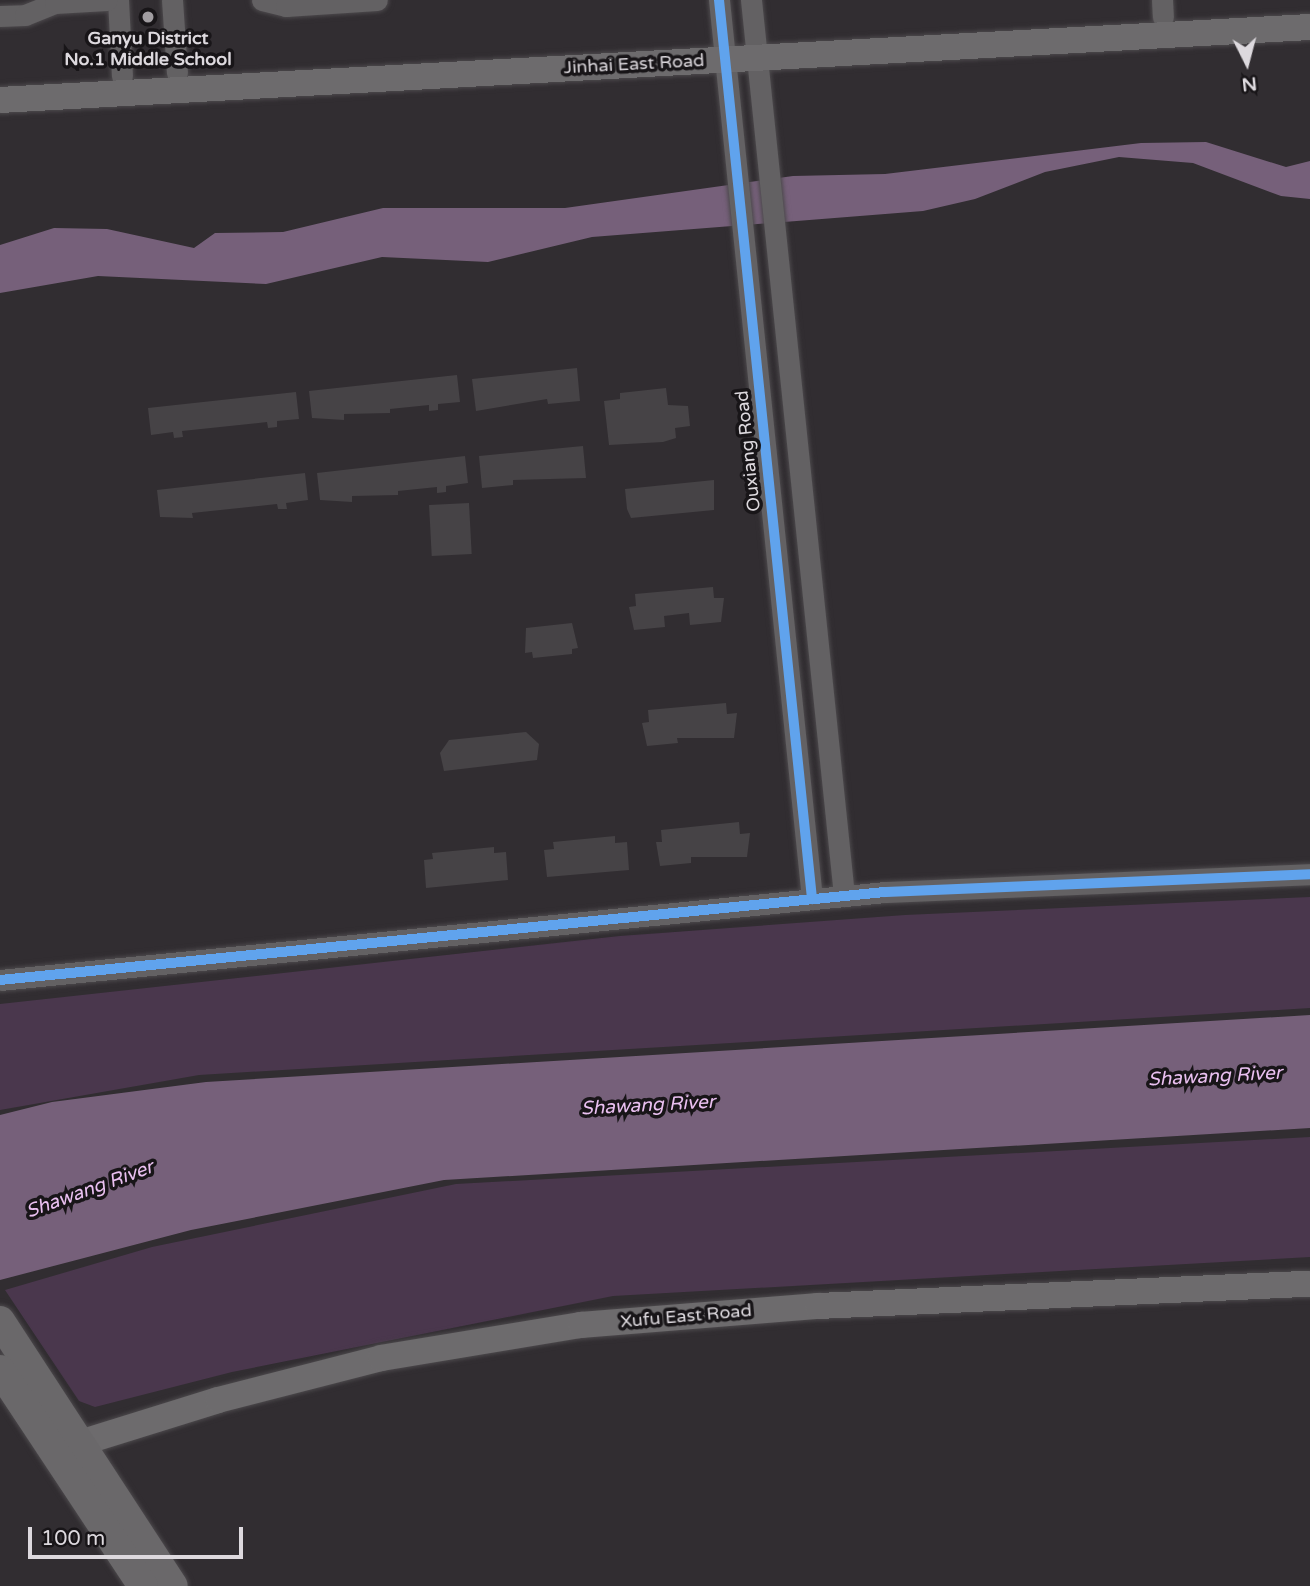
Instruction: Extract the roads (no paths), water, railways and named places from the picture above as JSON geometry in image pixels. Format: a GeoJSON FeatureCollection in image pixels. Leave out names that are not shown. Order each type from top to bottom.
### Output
{"type":"FeatureCollection","features":[{"type":"Feature","properties":{"kind":"highway"},"geometry":{"type":"LineString","coordinates":[[0,1321],[82,1452],[173,1586]]}},
{"type":"Feature","properties":{"kind":"highway"},"geometry":{"type":"LineString","coordinates":[[0,1370],[143,1586]]}},
{"type":"Feature","properties":{"kind":"main road","name":"Jinhai East Road"},"geometry":{"type":"LineString","coordinates":[[756,50],[1163,9],[1310,10]]}},
{"type":"Feature","properties":{"kind":"main road","name":"Jinhai East Road"},"geometry":{"type":"LineString","coordinates":[[0,83],[177,73],[1310,27]]}},
{"type":"Feature","properties":{"kind":"main road","name":"Jinhai East Road"},"geometry":{"type":"LineString","coordinates":[[0,100],[724,51]]}},
{"type":"Feature","properties":{"kind":"main road","name":"Xufu East Road"},"geometry":{"type":"LineString","coordinates":[[82,1452],[218,1400],[381,1358],[581,1325],[818,1306],[1310,1284]]}},
{"type":"Feature","properties":{"kind":"main road","name":"Xufu East Road"},"geometry":{"type":"LineString","coordinates":[[82,1452],[385,1374],[583,1342],[806,1324],[1310,1301]]}},
{"type":"Feature","properties":{"kind":"street"},"geometry":{"type":"LineString","coordinates":[[0,16],[25,15],[55,4],[107,0]]}},
{"type":"Feature","properties":{"kind":"street"},"geometry":{"type":"LineString","coordinates":[[118,0],[122,76]]}},
{"type":"Feature","properties":{"kind":"street"},"geometry":{"type":"LineString","coordinates":[[172,0],[177,73]]}},
{"type":"Feature","properties":{"kind":"street"},"geometry":{"type":"LineString","coordinates":[[262,0],[286,6],[377,0]]}},
{"type":"Feature","properties":{"kind":"street","name":"Ouxiang Road"},"geometry":{"type":"LineString","coordinates":[[719,0],[812,899]]}},
{"type":"Feature","properties":{"kind":"street"},"geometry":{"type":"LineString","coordinates":[[751,0],[844,896]]}},
{"type":"Feature","properties":{"kind":"street"},"geometry":{"type":"LineString","coordinates":[[0,980],[844,896],[1310,874]]}},
{"type":"Feature","properties":{"kind":"water"},"geometry":{"type":"Polygon","coordinates":[[[1206,142],[1286,167],[1310,161],[1310,199],[1281,196],[1193,163],[1119,157],[1045,172],[975,199],[923,211],[592,237],[488,262],[382,257],[266,284],[98,276],[0,293],[0,245],[54,228],[107,229],[194,248],[215,233],[283,232],[383,208],[565,208],[793,176],[885,174],[1141,143],[1206,142]]]}},
{"type":"Feature","properties":{"kind":"water","name":"Shawang River"},"geometry":{"type":"Polygon","coordinates":[[[1310,1015],[1310,1128],[444,1180],[191,1230],[0,1280],[0,1115],[52,1102],[206,1082],[1310,1015]]]}},
{"type":"Feature","properties":{"kind":"place","name":"Ganyu District No.1 Middle School"},"geometry":{"type":"Point","coordinates":[148,17]}}]}
